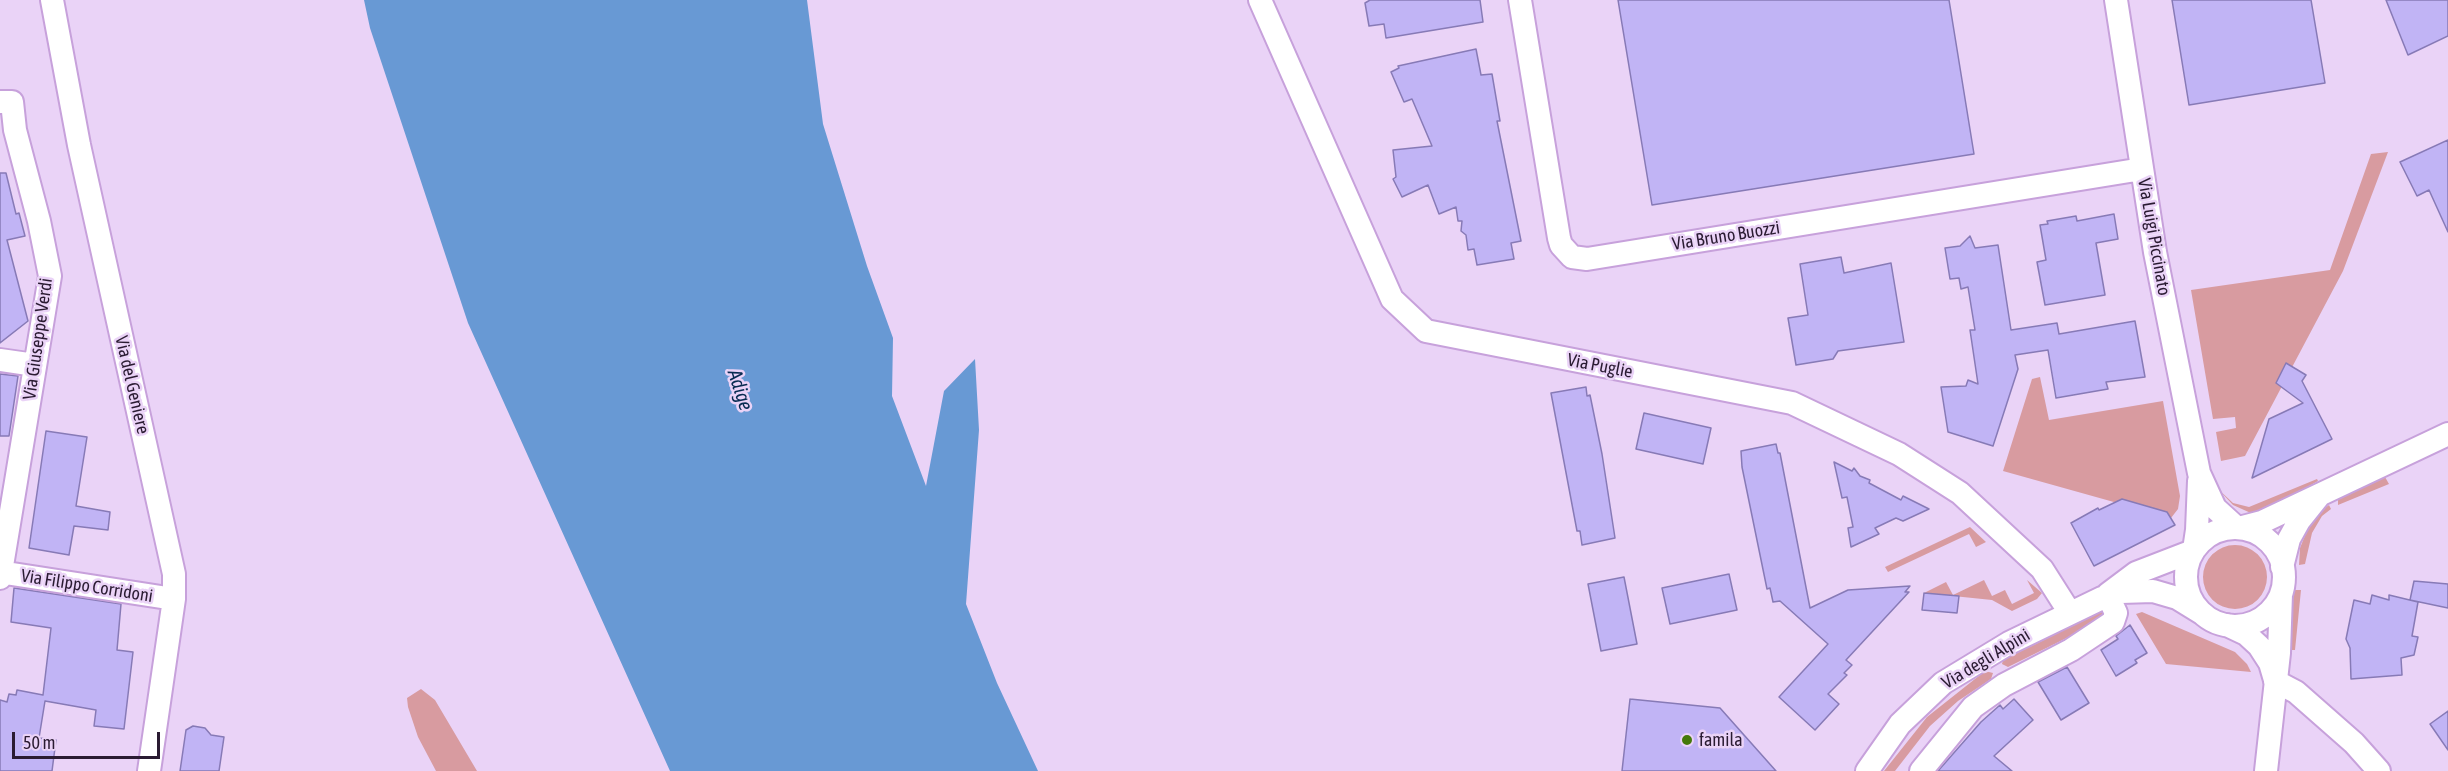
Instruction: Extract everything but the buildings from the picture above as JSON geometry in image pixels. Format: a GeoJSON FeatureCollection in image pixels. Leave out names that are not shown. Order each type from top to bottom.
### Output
{"type":"FeatureCollection","features":[{"type":"Feature","properties":{"kind":"street","name":"Via del Geniere"},"geometry":{"type":"LineString","coordinates":[[52,0],[94,218],[170,547],[174,574],[174,599],[149,771]]}},
{"type":"Feature","properties":{"kind":"street","name":"Via Puglie"},"geometry":{"type":"LineString","coordinates":[[1260,0],[1392,298],[1426,331],[1792,403],[1899,454],[1960,493],[2042,569],[2070,613]]}},
{"type":"Feature","properties":{"kind":"street","name":"Via Bruno Buozzi"},"geometry":{"type":"LineString","coordinates":[[1520,0],[1559,238],[1561,245],[1572,257],[1598,257],[2142,169]]}},
{"type":"Feature","properties":{"kind":"street","name":"Via Luigi Piccinato"},"geometry":{"type":"LineString","coordinates":[[2116,0],[2155,252],[2199,473],[2198,522],[2193,551]]}},
{"type":"Feature","properties":{"kind":"street","name":"Via Giuseppe Verdi"},"geometry":{"type":"LineString","coordinates":[[0,578],[50,276],[39,221],[6,102]]}},
{"type":"Feature","properties":{"kind":"street"},"geometry":{"type":"LineString","coordinates":[[0,360],[35,365]]}},
{"type":"Feature","properties":{"kind":"street"},"geometry":{"type":"LineString","coordinates":[[2379,771],[2354,743],[2296,692],[2275,681],[2270,663],[2259,646],[2246,634],[2203,614],[2196,607],[2187,590],[2186,570],[2193,551],[2213,533],[2262,522],[2448,434]]}},
{"type":"Feature","properties":{"kind":"street","name":"Via Luigi Piccinato"},"geometry":{"type":"LineString","coordinates":[[2199,473],[2215,508],[2238,528]]}},
{"type":"Feature","properties":{"kind":"street"},"geometry":{"type":"LineString","coordinates":[[2227,626],[2243,625],[2259,620],[2276,603],[2289,539],[2299,521],[2327,490]]}},
{"type":"Feature","properties":{"kind":"street"},"geometry":{"type":"LineString","coordinates":[[2238,528],[2267,541],[2279,557],[2282,578],[2266,771]]}},
{"type":"Feature","properties":{"kind":"street","name":"Via degli Alpini"},"geometry":{"type":"LineString","coordinates":[[2105,597],[2136,573],[2193,551]]}},
{"type":"Feature","properties":{"kind":"street","name":"Via Filippo Corridoni"},"geometry":{"type":"LineString","coordinates":[[0,572],[174,599]]}},
{"type":"Feature","properties":{"kind":"street","name":"Via degli Alpini"},"geometry":{"type":"LineString","coordinates":[[1867,771],[1900,724],[1942,683],[1992,652],[2070,613],[2105,597],[2131,591],[2153,591],[2177,598],[2203,614]]}},
{"type":"Feature","properties":{"kind":"street"},"geometry":{"type":"LineString","coordinates":[[1921,771],[1973,707],[2004,685],[2071,650],[2113,622],[2116,613],[2105,597]]}},
{"type":"Feature","properties":{"kind":"shaded area"},"geometry":{"type":"Polygon","coordinates":[[[2388,152],[2343,271],[2245,456],[2221,461],[2216,432],[2236,428],[2235,417],[2213,419],[2191,290],[2330,270],[2371,154],[2388,152]]]}},
{"type":"Feature","properties":{"kind":"shaded area"},"geometry":{"type":"Polygon","coordinates":[[[2040,377],[2049,420],[2163,401],[2180,496],[2178,509],[2171,518],[2003,471],[2032,379],[2040,377]]]}},
{"type":"Feature","properties":{"kind":"shaded area"},"geometry":{"type":"Polygon","coordinates":[[[2385,477],[2389,484],[2338,505],[2338,499],[2385,477]]]}},
{"type":"Feature","properties":{"kind":"shaded area"},"geometry":{"type":"Polygon","coordinates":[[[2317,479],[2318,481],[2276,505],[2253,514],[2233,505],[2217,488],[2233,503],[2249,507],[2317,479]]]}},
{"type":"Feature","properties":{"kind":"shaded area"},"geometry":{"type":"Polygon","coordinates":[[[2329,505],[2331,509],[2322,516],[2312,533],[2305,564],[2299,565],[2300,548],[2306,533],[2318,513],[2329,505]]]}},
{"type":"Feature","properties":{"kind":"shaded area"},"geometry":{"type":"Polygon","coordinates":[[[1970,527],[1986,542],[1976,547],[1969,534],[1888,572],[1885,567],[1970,527]]]}},
{"type":"Feature","properties":{"kind":"shaded area"},"geometry":{"type":"Polygon","coordinates":[[[2235,545],[2253,551],[2261,559],[2267,577],[2261,595],[2253,603],[2235,609],[2217,603],[2209,595],[2203,577],[2209,559],[2217,551],[2235,545]]]}},
{"type":"Feature","properties":{"kind":"shaded area"},"geometry":{"type":"Polygon","coordinates":[[[1984,580],[1992,596],[2005,590],[2012,604],[2034,593],[2027,580],[2042,593],[2037,599],[2012,611],[1992,600],[1924,593],[1946,582],[1953,595],[1984,580]]]}},
{"type":"Feature","properties":{"kind":"shaded area"},"geometry":{"type":"Polygon","coordinates":[[[2295,590],[2301,590],[2295,650],[2287,650],[2290,604],[2295,590]]]}},
{"type":"Feature","properties":{"kind":"shaded area"},"geometry":{"type":"Polygon","coordinates":[[[2103,611],[2107,618],[2008,667],[2002,664],[2003,660],[2103,611]]]}},
{"type":"Feature","properties":{"kind":"shaded area"},"geometry":{"type":"Polygon","coordinates":[[[2142,612],[2235,652],[2247,664],[2251,672],[2166,664],[2136,614],[2142,612]]]}},
{"type":"Feature","properties":{"kind":"shaded area"},"geometry":{"type":"Polygon","coordinates":[[[1985,671],[1993,673],[1991,679],[1958,701],[1930,726],[1895,771],[1884,771],[1927,717],[1985,671]]]}},
{"type":"Feature","properties":{"kind":"shaded area"},"geometry":{"type":"Polygon","coordinates":[[[421,689],[435,700],[477,771],[436,771],[418,737],[408,707],[407,698],[421,689]]]}},
{"type":"Feature","properties":{"kind":"water","name":"Adige"},"geometry":{"type":"Polygon","coordinates":[[[364,0],[807,0],[823,124],[867,266],[893,338],[892,396],[926,486],[944,391],[975,359],[979,430],[966,604],[997,683],[1038,771],[670,771],[468,323],[370,28],[364,0]]]}},
{"type":"Feature","properties":{"kind":"place","name":"famila"},"geometry":{"type":"Point","coordinates":[1687,740]}}]}
